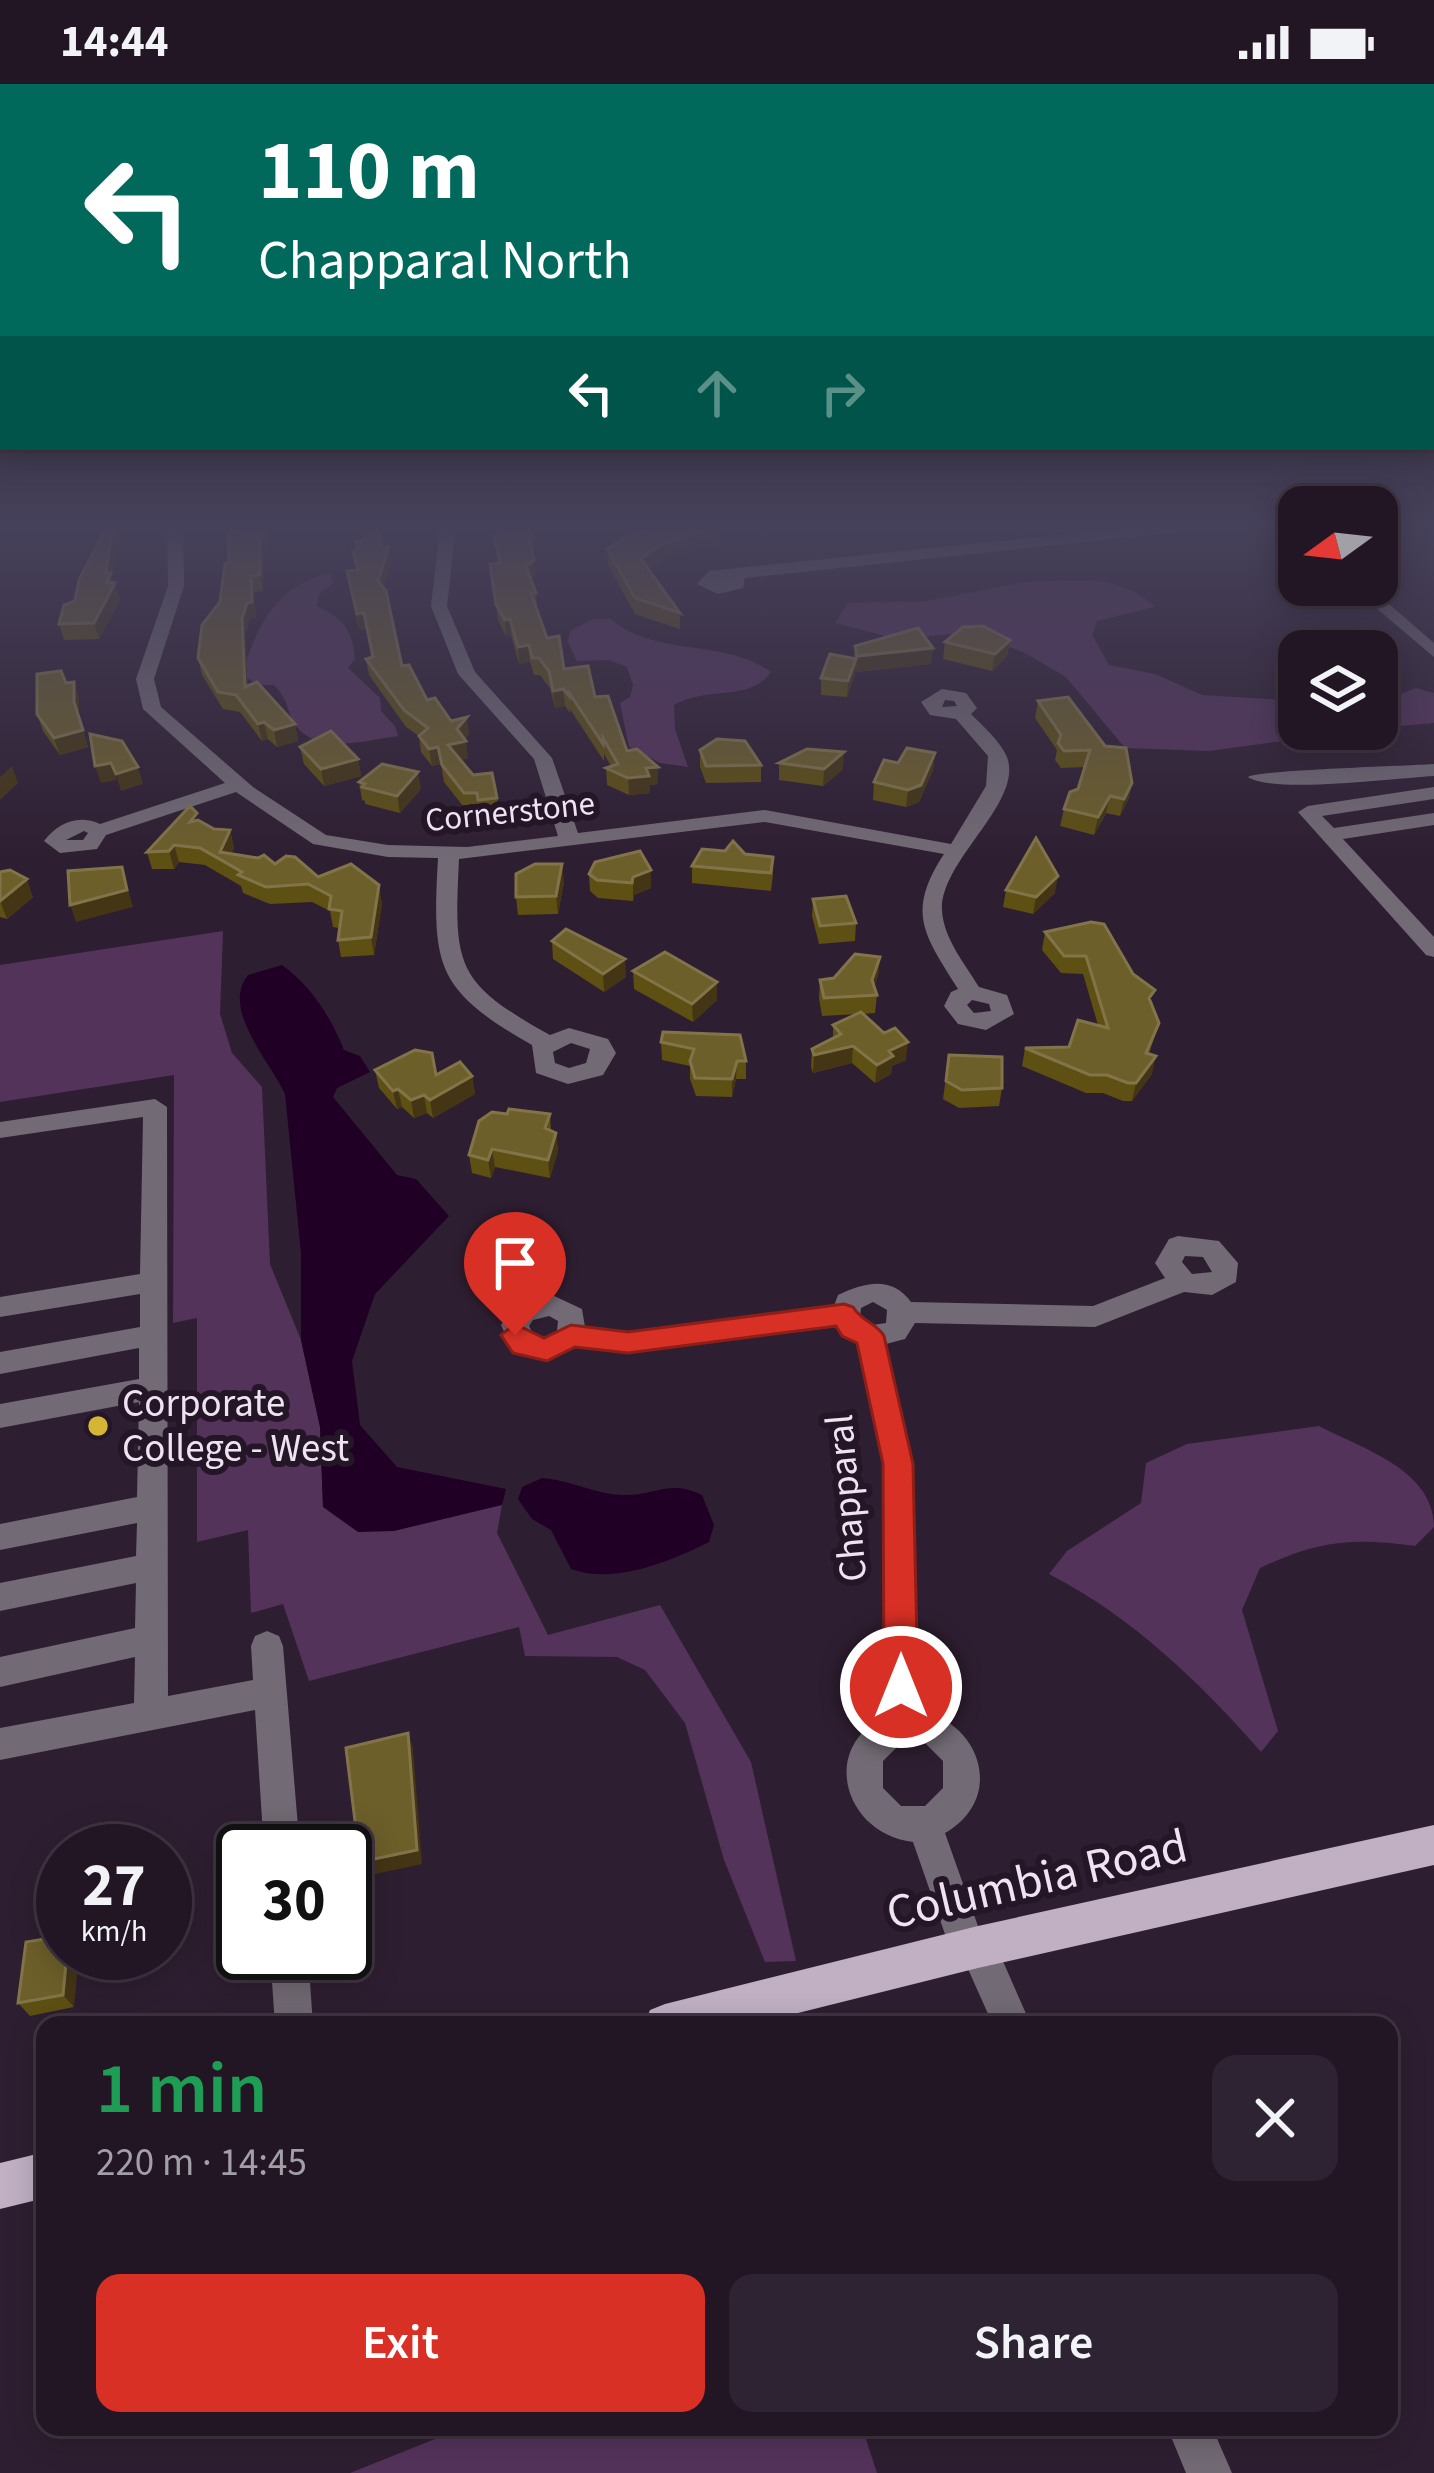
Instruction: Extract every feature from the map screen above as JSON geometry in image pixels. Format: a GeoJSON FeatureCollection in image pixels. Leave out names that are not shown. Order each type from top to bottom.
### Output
{"type":"FeatureCollection","features":[{"type":"Feature","properties":{"kind":"main road","name":"Columbia Road"},"geometry":{"type":"LineString","coordinates":[[701,2016],[973,1948],[1434,1844]]}},
{"type":"Feature","properties":{"kind":"main road"},"geometry":{"type":"LineString","coordinates":[[0,2186],[36,2177]]}},
{"type":"Feature","properties":{"kind":"street","name":"Cornerstone"},"geometry":{"type":"LineString","coordinates":[[159,637],[145,679],[152,709],[239,785],[320,840],[448,854],[765,816],[953,850]]}},
{"type":"Feature","properties":{"kind":"street"},"geometry":{"type":"LineString","coordinates":[[452,637],[467,674],[543,758],[569,837]]}},
{"type":"Feature","properties":{"kind":"street"},"geometry":{"type":"LineString","coordinates":[[960,713],[1000,760],[1000,777],[983,812],[953,850],[931,900],[935,930],[971,992]]}},
{"type":"Feature","properties":{"kind":"street"},"geometry":{"type":"LineString","coordinates":[[1258,777],[1434,770]]}},
{"type":"Feature","properties":{"kind":"street"},"geometry":{"type":"LineString","coordinates":[[99,831],[239,785]]}},
{"type":"Feature","properties":{"kind":"street"},"geometry":{"type":"LineString","coordinates":[[1434,793],[1308,812],[1422,924],[1434,950]]}},
{"type":"Feature","properties":{"kind":"street"},"geometry":{"type":"LineString","coordinates":[[1328,835],[1434,819]]}},
{"type":"Feature","properties":{"kind":"street"},"geometry":{"type":"LineString","coordinates":[[448,854],[444,939],[448,963],[459,984],[484,1009],[547,1042]]}},
{"type":"Feature","properties":{"kind":"street"},"geometry":{"type":"LineString","coordinates":[[0,1130],[155,1107],[152,1715]]}},
{"type":"Feature","properties":{"kind":"street"},"geometry":{"type":"LineString","coordinates":[[0,1307],[154,1282]]}},
{"type":"Feature","properties":{"kind":"street"},"geometry":{"type":"LineString","coordinates":[[903,1312],[1094,1317],[1183,1282]]}},
{"type":"Feature","properties":{"kind":"street"},"geometry":{"type":"LineString","coordinates":[[844,1315],[854,1297],[870,1292],[895,1299],[903,1312]]}},
{"type":"Feature","properties":{"kind":"street"},"geometry":{"type":"LineString","coordinates":[[844,1315],[852,1329],[870,1336],[896,1331],[903,1312]]}},
{"type":"Feature","properties":{"kind":"street"},"geometry":{"type":"LineString","coordinates":[[571,1336],[628,1342],[844,1315]]}},
{"type":"Feature","properties":{"kind":"street"},"geometry":{"type":"LineString","coordinates":[[0,1363],[154,1335]]}},
{"type":"Feature","properties":{"kind":"street","name":"Chapparal"},"geometry":{"type":"LineString","coordinates":[[870,1336],[898,1464],[901,1726]]}},
{"type":"Feature","properties":{"kind":"street"},"geometry":{"type":"LineString","coordinates":[[0,1416],[153,1388]]}},
{"type":"Feature","properties":{"kind":"street"},"geometry":{"type":"LineString","coordinates":[[0,1537],[153,1508]]}},
{"type":"Feature","properties":{"kind":"street"},"geometry":{"type":"LineString","coordinates":[[0,1597],[152,1566]]}},
{"type":"Feature","properties":{"kind":"street"},"geometry":{"type":"LineString","coordinates":[[0,1672],[152,1639]]}},
{"type":"Feature","properties":{"kind":"street"},"geometry":{"type":"LineString","coordinates":[[267,1646],[280,1824]]}},
{"type":"Feature","properties":{"kind":"street"},"geometry":{"type":"LineString","coordinates":[[0,1744],[271,1692]]}},
{"type":"Feature","properties":{"kind":"street"},"geometry":{"type":"LineString","coordinates":[[901,1726],[932,1731],[956,1752],[962,1766],[964,1781],[953,1808],[924,1823],[889,1816],[865,1789],[864,1756],[885,1732],[901,1726]]}},
{"type":"Feature","properties":{"kind":"street"},"geometry":{"type":"LineString","coordinates":[[924,1823],[973,1948],[1007,2016]]}},
{"type":"Feature","properties":{"kind":"street"},"geometry":{"type":"LineString","coordinates":[[291,1980],[294,2016]]}},
{"type":"Feature","properties":{"kind":"street"},"geometry":{"type":"LineString","coordinates":[[1193,2436],[1209,2473]]}},
{"type":"Feature","properties":{"kind":"shaded area"},"geometry":{"type":"Polygon","coordinates":[[[351,637],[355,659],[348,668],[380,698],[381,711],[398,736],[330,743],[305,735],[274,685],[258,685],[242,675],[254,640],[351,637]]]}},
{"type":"Feature","properties":{"kind":"shaded area"},"geometry":{"type":"Polygon","coordinates":[[[569,637],[644,637],[733,655],[771,672],[740,691],[674,705],[675,729],[688,767],[660,763],[629,747],[620,703],[630,697],[633,685],[627,667],[609,660],[577,661],[569,637]]]}},
{"type":"Feature","properties":{"kind":"shaded area"},"geometry":{"type":"Polygon","coordinates":[[[985,637],[1093,637],[1109,665],[1155,674],[1202,695],[1278,700],[1278,742],[1209,751],[1125,748],[1066,677],[1025,653],[985,637]]]}},
{"type":"Feature","properties":{"kind":"shaded area"},"geometry":{"type":"Polygon","coordinates":[[[1416,688],[1434,693],[1434,723],[1398,726],[1398,695],[1416,688]]]}},
{"type":"Feature","properties":{"kind":"shaded area"},"geometry":{"type":"Polygon","coordinates":[[[223,931],[220,1014],[232,1053],[262,1087],[270,1264],[301,1340],[320,1427],[323,1507],[450,1515],[502,1505],[497,1533],[548,1635],[660,1605],[751,1762],[796,1961],[765,1962],[724,1860],[685,1723],[645,1670],[617,1657],[525,1656],[519,1627],[309,1681],[283,1604],[251,1613],[248,1530],[197,1542],[197,1318],[173,1323],[174,1075],[0,1102],[0,965],[223,931]]]}},
{"type":"Feature","properties":{"kind":"shaded area"},"geometry":{"type":"Polygon","coordinates":[[[282,965],[319,1003],[344,1050],[360,1056],[370,1072],[337,1088],[333,1097],[397,1175],[416,1179],[449,1216],[375,1294],[352,1361],[360,1425],[397,1467],[506,1489],[502,1505],[394,1531],[358,1532],[323,1507],[320,1427],[301,1340],[301,1253],[285,1094],[251,1036],[240,1004],[248,975],[282,965]]]}},
{"type":"Feature","properties":{"kind":"shaded area"},"geometry":{"type":"Polygon","coordinates":[[[1319,1426],[1408,1475],[1431,1507],[1434,1527],[1415,1546],[1335,1543],[1260,1568],[1242,1610],[1278,1731],[1261,1752],[1163,1653],[1108,1610],[1049,1574],[1067,1551],[1141,1503],[1146,1463],[1187,1444],[1319,1426]]]}},
{"type":"Feature","properties":{"kind":"shaded area"},"geometry":{"type":"Polygon","coordinates":[[[542,1478],[617,1495],[691,1490],[702,1495],[714,1525],[709,1542],[624,1572],[571,1569],[551,1530],[532,1519],[518,1499],[522,1487],[542,1478]]]}},
{"type":"Feature","properties":{"kind":"shaded area"},"geometry":{"type":"Polygon","coordinates":[[[442,2436],[865,2436],[877,2473],[350,2473],[442,2436]]]}},
{"type":"Feature","properties":{"kind":"building"},"geometry":{"type":"Polygon","coordinates":[[[200,637],[243,637],[245,687],[257,682],[295,724],[274,730],[264,722],[258,724],[236,695],[218,692],[198,658],[200,637]]]}},
{"type":"Feature","properties":{"kind":"building"},"geometry":{"type":"Polygon","coordinates":[[[369,637],[396,637],[402,666],[409,665],[427,700],[435,698],[451,721],[467,717],[457,729],[466,741],[448,745],[473,775],[492,773],[497,798],[478,800],[477,793],[464,793],[442,765],[438,747],[429,749],[419,736],[428,728],[404,710],[366,659],[373,657],[369,637]]]}},
{"type":"Feature","properties":{"kind":"building"},"geometry":{"type":"Polygon","coordinates":[[[515,637],[559,637],[564,669],[588,666],[595,697],[608,696],[627,751],[637,749],[658,767],[646,768],[649,776],[628,778],[606,768],[618,764],[603,738],[603,744],[568,691],[569,696],[563,689],[553,691],[549,671],[539,658],[532,658],[529,645],[518,647],[515,637]]]}},
{"type":"Feature","properties":{"kind":"building"},"geometry":{"type":"Polygon","coordinates":[[[885,637],[925,637],[933,648],[857,656],[855,646],[885,637]]]}},
{"type":"Feature","properties":{"kind":"building"},"geometry":{"type":"Polygon","coordinates":[[[950,637],[1010,640],[995,654],[945,642],[950,637]]]}},
{"type":"Feature","properties":{"kind":"building"},"geometry":{"type":"Polygon","coordinates":[[[830,654],[856,659],[848,681],[821,678],[830,654]]]}},
{"type":"Feature","properties":{"kind":"building"},"geometry":{"type":"Polygon","coordinates":[[[61,671],[66,683],[74,682],[74,702],[83,730],[54,738],[37,714],[37,674],[61,671]]]}},
{"type":"Feature","properties":{"kind":"building"},"geometry":{"type":"Polygon","coordinates":[[[1068,697],[1105,746],[1126,748],[1132,783],[1124,799],[1110,796],[1098,817],[1064,809],[1070,792],[1078,789],[1090,750],[1064,751],[1058,743],[1061,735],[1038,701],[1068,697]]]}},
{"type":"Feature","properties":{"kind":"building"},"geometry":{"type":"Polygon","coordinates":[[[331,731],[358,759],[321,769],[300,747],[331,731]]]}},
{"type":"Feature","properties":{"kind":"building"},"geometry":{"type":"Polygon","coordinates":[[[90,734],[122,741],[138,767],[116,774],[111,763],[95,766],[90,734]]]}},
{"type":"Feature","properties":{"kind":"building"},"geometry":{"type":"Polygon","coordinates":[[[717,739],[745,741],[761,765],[706,766],[700,750],[717,739]]]}},
{"type":"Feature","properties":{"kind":"building"},"geometry":{"type":"Polygon","coordinates":[[[907,748],[935,753],[921,785],[908,790],[874,782],[884,760],[898,763],[907,748]]]}},
{"type":"Feature","properties":{"kind":"building"},"geometry":{"type":"Polygon","coordinates":[[[807,749],[844,752],[824,769],[779,763],[807,749]]]}},
{"type":"Feature","properties":{"kind":"building"},"geometry":{"type":"Polygon","coordinates":[[[382,764],[418,772],[397,796],[362,787],[365,784],[359,782],[382,764]]]}},
{"type":"Feature","properties":{"kind":"building"},"geometry":{"type":"Polygon","coordinates":[[[190,806],[197,813],[190,822],[230,830],[220,852],[264,855],[275,864],[286,856],[295,857],[318,877],[351,864],[379,885],[371,937],[338,940],[342,911],[329,909],[331,896],[308,884],[266,887],[238,875],[242,872],[200,848],[174,845],[169,851],[147,852],[190,806]]]}},
{"type":"Feature","properties":{"kind":"building"},"geometry":{"type":"Polygon","coordinates":[[[1036,838],[1058,876],[1036,897],[1006,890],[1036,838]]]}},
{"type":"Feature","properties":{"kind":"building"},"geometry":{"type":"Polygon","coordinates":[[[733,841],[745,854],[773,857],[771,873],[692,866],[702,849],[725,851],[733,841]]]}},
{"type":"Feature","properties":{"kind":"building"},"geometry":{"type":"Polygon","coordinates":[[[640,851],[651,870],[633,877],[632,883],[597,880],[589,874],[595,862],[640,851]]]}},
{"type":"Feature","properties":{"kind":"building"},"geometry":{"type":"Polygon","coordinates":[[[535,864],[562,864],[556,896],[516,897],[516,874],[535,864]]]}},
{"type":"Feature","properties":{"kind":"building"},"geometry":{"type":"Polygon","coordinates":[[[122,867],[127,890],[70,905],[68,871],[122,867]]]}},
{"type":"Feature","properties":{"kind":"building"},"geometry":{"type":"Polygon","coordinates":[[[10,870],[27,879],[0,901],[0,872],[10,870]]]}},
{"type":"Feature","properties":{"kind":"building"},"geometry":{"type":"Polygon","coordinates":[[[846,896],[856,923],[820,926],[813,899],[846,896]]]}},
{"type":"Feature","properties":{"kind":"building"},"geometry":{"type":"Polygon","coordinates":[[[1091,922],[1104,924],[1133,974],[1155,990],[1149,998],[1159,1023],[1146,1053],[1156,1056],[1136,1083],[1090,1075],[1025,1048],[1069,1047],[1078,1020],[1108,1028],[1086,956],[1064,956],[1045,932],[1091,922]]]}},
{"type":"Feature","properties":{"kind":"building"},"geometry":{"type":"Polygon","coordinates":[[[566,929],[625,959],[603,974],[552,941],[566,929]]]}},
{"type":"Feature","properties":{"kind":"building"},"geometry":{"type":"Polygon","coordinates":[[[665,952],[717,982],[692,1004],[633,971],[665,952]]]}},
{"type":"Feature","properties":{"kind":"building"},"geometry":{"type":"Polygon","coordinates":[[[855,954],[880,957],[872,980],[877,995],[824,998],[820,980],[834,978],[855,954]]]}},
{"type":"Feature","properties":{"kind":"building"},"geometry":{"type":"Polygon","coordinates":[[[861,1012],[884,1033],[895,1028],[908,1042],[889,1051],[893,1056],[877,1065],[853,1046],[814,1055],[812,1049],[841,1034],[833,1025],[861,1012]]]}},
{"type":"Feature","properties":{"kind":"building"},"geometry":{"type":"Polygon","coordinates":[[[663,1032],[740,1035],[746,1061],[737,1061],[732,1079],[695,1078],[690,1061],[694,1049],[661,1042],[663,1032]]]}},
{"type":"Feature","properties":{"kind":"building"},"geometry":{"type":"Polygon","coordinates":[[[415,1050],[432,1053],[436,1075],[460,1062],[472,1076],[430,1100],[424,1095],[411,1100],[398,1089],[393,1091],[375,1070],[415,1050]]]}},
{"type":"Feature","properties":{"kind":"building"},"geometry":{"type":"Polygon","coordinates":[[[949,1055],[1002,1057],[1002,1088],[962,1090],[946,1081],[949,1055]]]}},
{"type":"Feature","properties":{"kind":"building"},"geometry":{"type":"Polygon","coordinates":[[[509,1109],[550,1114],[545,1128],[556,1133],[548,1160],[492,1149],[488,1160],[469,1155],[479,1121],[492,1112],[507,1114],[509,1109]]]}},
{"type":"Feature","properties":{"kind":"building"},"geometry":{"type":"Polygon","coordinates":[[[408,1733],[417,1850],[372,1859],[372,1824],[355,1824],[346,1748],[408,1733]]]}},
{"type":"Feature","properties":{"kind":"building"},"geometry":{"type":"Polygon","coordinates":[[[36,1940],[36,1980],[64,1980],[63,1995],[18,2003],[26,1942],[36,1940]]]}},
{"type":"Feature","properties":{"kind":"place","name":"Corporate College - West"},"geometry":{"type":"Point","coordinates":[98,1426]}},
{"type":"Feature","properties":{"kind":"route"},"geometry":{"type":"LineString","coordinates":[[515,1335],[524,1345],[547,1350],[571,1336],[628,1342],[844,1315],[852,1329],[870,1336],[898,1464],[901,1687]]}}]}
